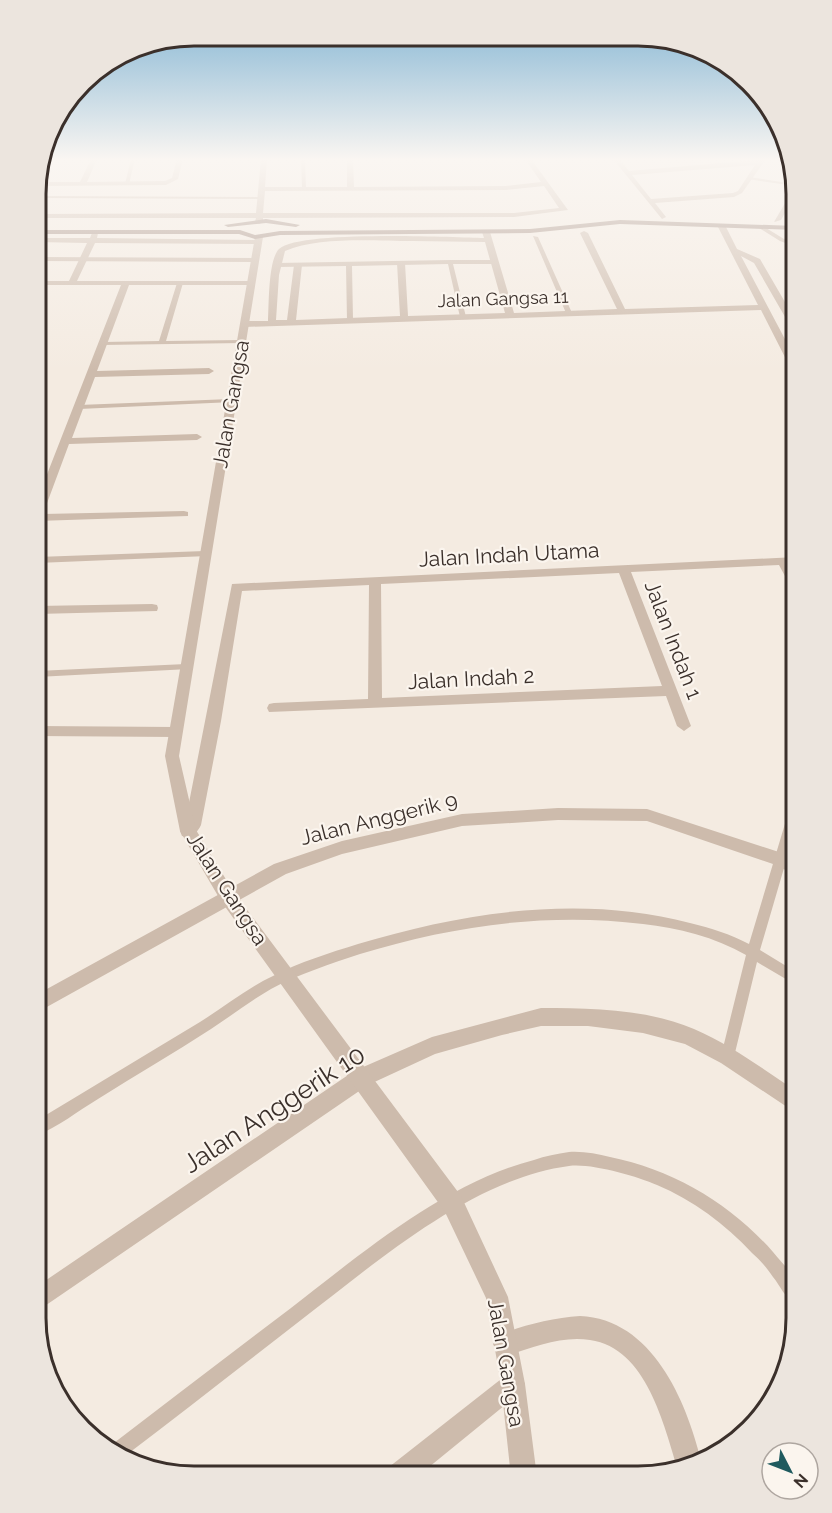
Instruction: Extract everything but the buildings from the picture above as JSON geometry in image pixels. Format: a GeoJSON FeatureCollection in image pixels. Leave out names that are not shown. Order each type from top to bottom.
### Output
{"type":"FeatureCollection","features":[{"type":"Feature","properties":{"kind":"main road"},"geometry":{"type":"LineString","coordinates":[[46,233],[94,237],[231,230]]}},
{"type":"Feature","properties":{"kind":"main road"},"geometry":{"type":"LineString","coordinates":[[243,230],[258,240],[279,230]]}},
{"type":"Feature","properties":{"kind":"main road"},"geometry":{"type":"LineString","coordinates":[[291,230],[486,236],[544,230]]}},
{"type":"Feature","properties":{"kind":"street"},"geometry":{"type":"LineString","coordinates":[[723,230],[786,346]]}},
{"type":"Feature","properties":{"kind":"street"},"geometry":{"type":"LineString","coordinates":[[335,232],[357,240]]}},
{"type":"Feature","properties":{"kind":"street"},"geometry":{"type":"LineString","coordinates":[[584,233],[622,311]]}},
{"type":"Feature","properties":{"kind":"street"},"geometry":{"type":"LineString","coordinates":[[272,323],[277,265],[282,250],[298,243],[357,240],[486,236],[510,315]]}},
{"type":"Feature","properties":{"kind":"street"},"geometry":{"type":"LineString","coordinates":[[72,283],[94,237]]}},
{"type":"Feature","properties":{"kind":"street"},"geometry":{"type":"LineString","coordinates":[[46,240],[94,237],[258,240]]}},
{"type":"Feature","properties":{"kind":"street","name":"Jalan Gangsa"},"geometry":{"type":"LineString","coordinates":[[258,240],[172,756],[188,831],[227,896],[453,1204],[497,1298],[513,1384],[523,1466]]}},
{"type":"Feature","properties":{"kind":"street"},"geometry":{"type":"LineString","coordinates":[[734,250],[757,261],[786,311]]}},
{"type":"Feature","properties":{"kind":"street"},"geometry":{"type":"LineString","coordinates":[[401,263],[404,319]]}},
{"type":"Feature","properties":{"kind":"street"},"geometry":{"type":"LineString","coordinates":[[291,322],[298,265]]}},
{"type":"Feature","properties":{"kind":"street"},"geometry":{"type":"LineString","coordinates":[[46,283],[251,283]]}},
{"type":"Feature","properties":{"kind":"street"},"geometry":{"type":"LineString","coordinates":[[46,493],[126,283]]}},
{"type":"Feature","properties":{"kind":"street","name":"Jalan Gangsa 11"},"geometry":{"type":"LineString","coordinates":[[244,324],[764,307]]}},
{"type":"Feature","properties":{"kind":"street"},"geometry":{"type":"LineString","coordinates":[[91,374],[209,371]]}},
{"type":"Feature","properties":{"kind":"street"},"geometry":{"type":"LineString","coordinates":[[65,441],[198,437]]}},
{"type":"Feature","properties":{"kind":"street"},"geometry":{"type":"LineString","coordinates":[[46,517],[183,514]]}},
{"type":"Feature","properties":{"kind":"street","name":"Jalan Indah Utama"},"geometry":{"type":"LineString","coordinates":[[188,831],[193,825],[214,721],[236,587],[786,561]]}},
{"type":"Feature","properties":{"kind":"street","name":"Jalan Indah 1"},"geometry":{"type":"LineString","coordinates":[[624,569],[684,726]]}},
{"type":"Feature","properties":{"kind":"street"},"geometry":{"type":"LineString","coordinates":[[375,581],[375,704]]}},
{"type":"Feature","properties":{"kind":"street"},"geometry":{"type":"LineString","coordinates":[[46,610],[152,608]]}},
{"type":"Feature","properties":{"kind":"street","name":"Jalan Indah 2"},"geometry":{"type":"LineString","coordinates":[[274,708],[671,691]]}},
{"type":"Feature","properties":{"kind":"street"},"geometry":{"type":"LineString","coordinates":[[46,731],[175,732]]}},
{"type":"Feature","properties":{"kind":"street","name":"Jalan Anggerik 9"},"geometry":{"type":"LineString","coordinates":[[46,999],[227,896],[280,869],[342,848],[462,820],[558,814],[647,815],[785,862]]}},
{"type":"Feature","properties":{"kind":"street","name":"Jalan Anggerik 10"},"geometry":{"type":"LineString","coordinates":[[46,1294],[361,1078],[432,1046],[540,1017],[588,1017],[643,1024],[688,1036],[728,1056],[785,1096]]}},
{"type":"Feature","properties":{"kind":"street"},"geometry":{"type":"LineString","coordinates":[[505,1344],[568,1328],[593,1329],[619,1338],[655,1374],[684,1438],[688,1458]]}},
{"type":"Feature","properties":{"kind":"street"},"geometry":{"type":"LineString","coordinates":[[410,1466],[513,1384]]}},
{"type":"Feature","properties":{"kind":"lane"},"geometry":{"type":"LineString","coordinates":[[765,230],[786,241]]}},
{"type":"Feature","properties":{"kind":"lane"},"geometry":{"type":"LineString","coordinates":[[535,237],[568,313]]}},
{"type":"Feature","properties":{"kind":"lane"},"geometry":{"type":"LineString","coordinates":[[46,259],[255,260]]}},
{"type":"Feature","properties":{"kind":"lane"},"geometry":{"type":"LineString","coordinates":[[450,262],[463,317]]}},
{"type":"Feature","properties":{"kind":"lane"},"geometry":{"type":"LineString","coordinates":[[277,265],[494,262]]}},
{"type":"Feature","properties":{"kind":"lane"},"geometry":{"type":"LineString","coordinates":[[349,264],[350,320]]}},
{"type":"Feature","properties":{"kind":"lane"},"geometry":{"type":"LineString","coordinates":[[162,343],[180,283]]}},
{"type":"Feature","properties":{"kind":"lane"},"geometry":{"type":"LineString","coordinates":[[103,344],[241,342]]}},
{"type":"Feature","properties":{"kind":"lane"},"geometry":{"type":"LineString","coordinates":[[79,407],[231,402]]}},
{"type":"Feature","properties":{"kind":"lane"},"geometry":{"type":"LineString","coordinates":[[46,560],[205,554]]}},
{"type":"Feature","properties":{"kind":"lane"},"geometry":{"type":"LineString","coordinates":[[46,674],[186,668]]}},
{"type":"Feature","properties":{"kind":"lane"},"geometry":{"type":"LineString","coordinates":[[728,1056],[753,953],[785,839]]}},
{"type":"Feature","properties":{"kind":"lane"},"geometry":{"type":"LineString","coordinates":[[46,1123],[286,976],[358,949],[436,927],[471,921],[567,915],[610,915],[676,923],[719,936],[785,973]]}},
{"type":"Feature","properties":{"kind":"lane"},"geometry":{"type":"LineString","coordinates":[[122,1448],[392,1241],[514,1171],[571,1158],[618,1165],[667,1181],[710,1206],[753,1240],[785,1279]]}}]}
